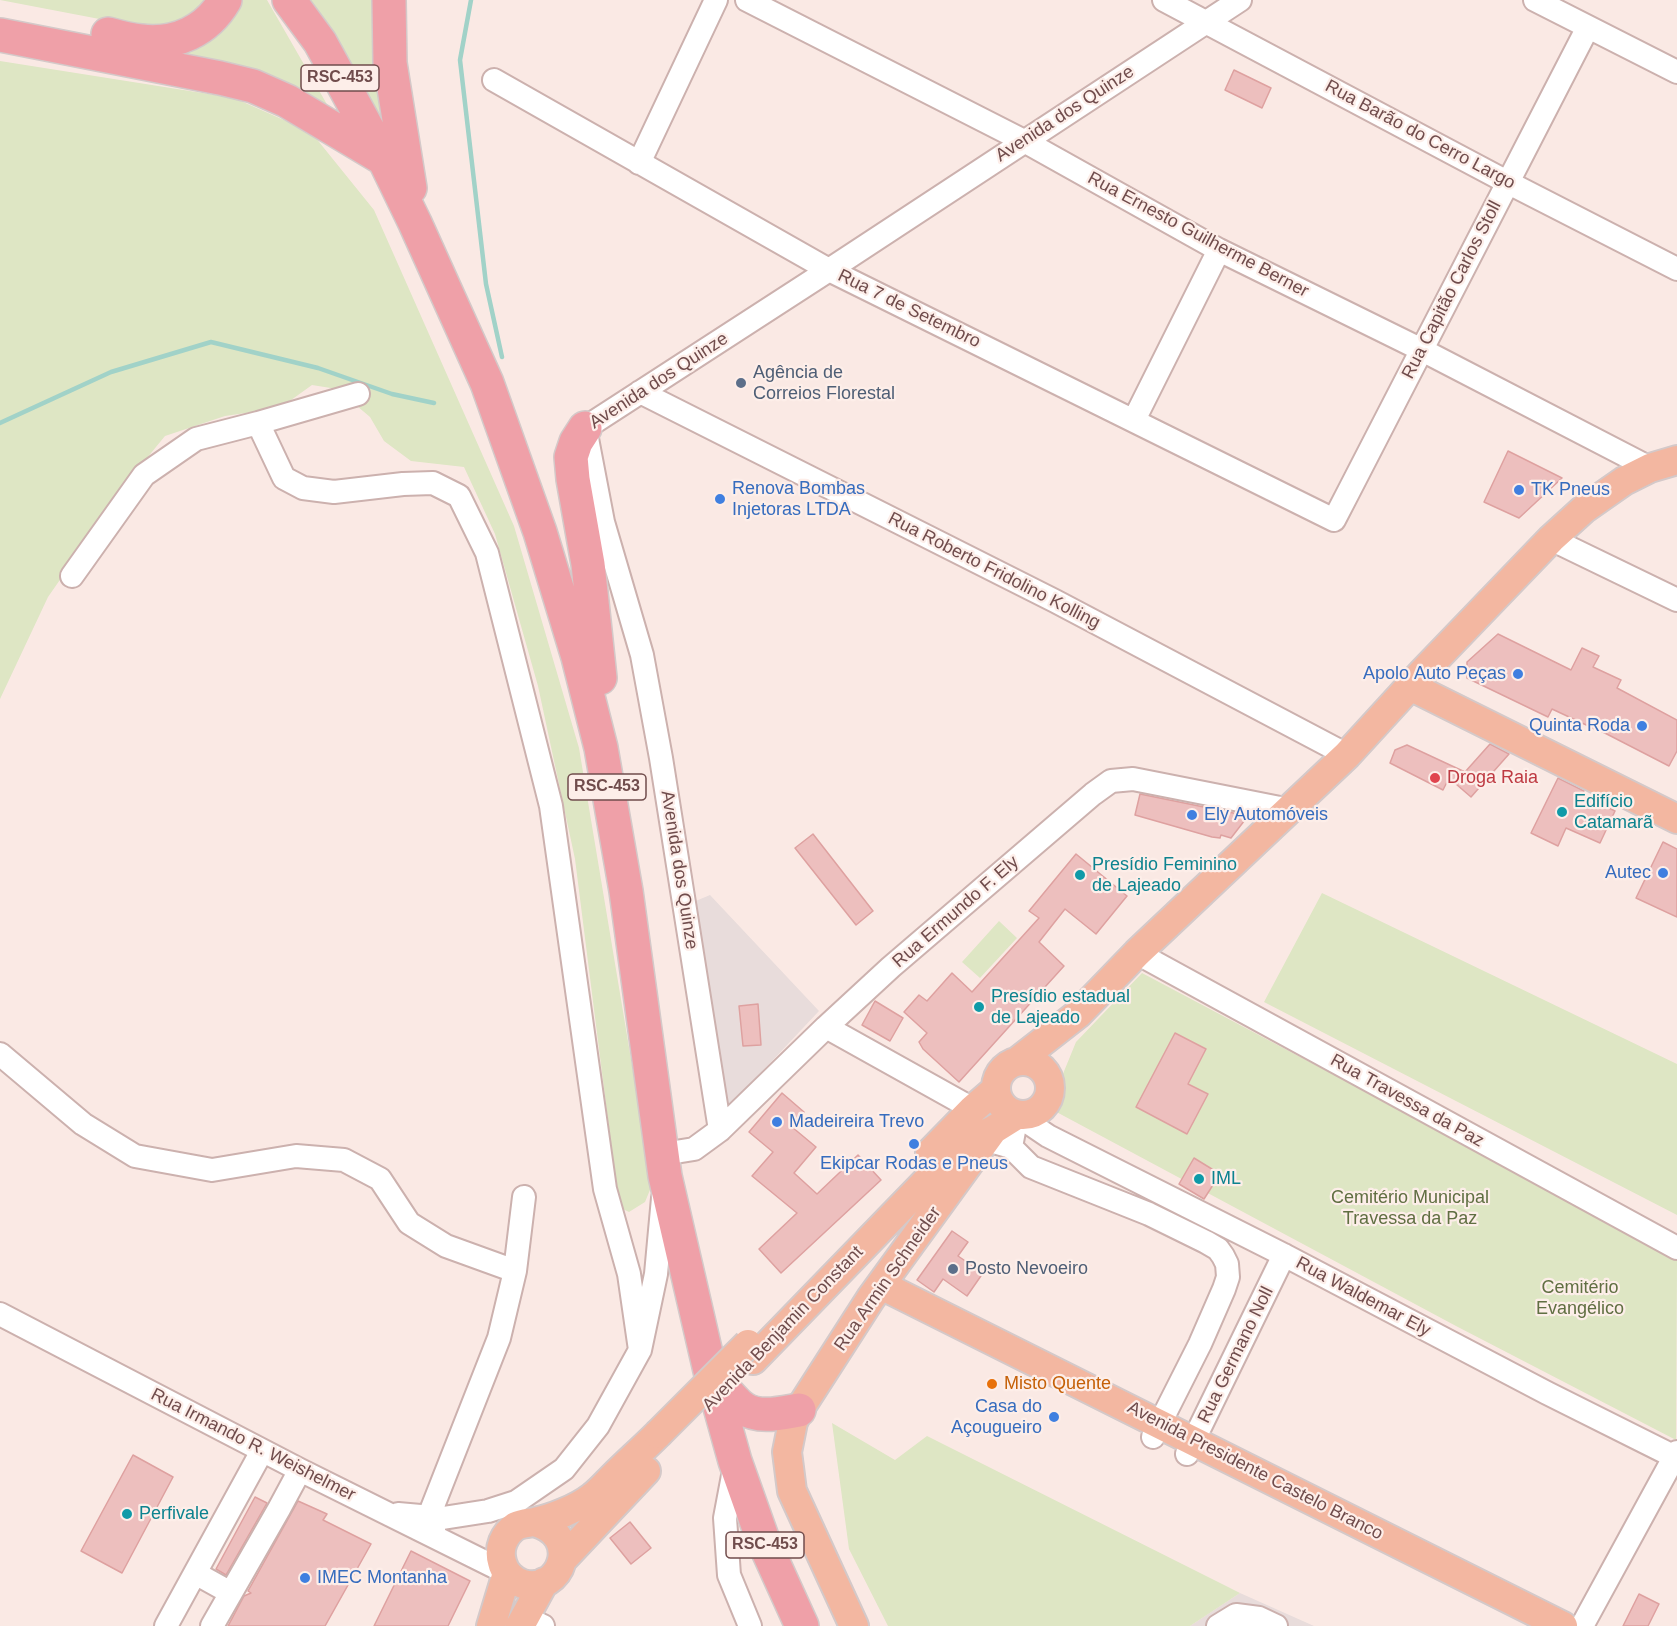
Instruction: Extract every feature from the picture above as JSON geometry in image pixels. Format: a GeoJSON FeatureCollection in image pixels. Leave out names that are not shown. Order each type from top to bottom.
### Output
{"type":"FeatureCollection","features":[{"type":"Feature","properties":{"kind":"highway"},"geometry":{"type":"LineString","coordinates":[[0,12],[142,41],[169,41],[192,34],[212,18],[225,0]]}},
{"type":"Feature","properties":{"kind":"highway","name":"RSC-453"},"geometry":{"type":"LineString","coordinates":[[289,0],[320,42],[384,159],[415,223],[487,383],[536,521],[578,657],[601,748],[626,891],[664,1165],[711,1375],[735,1461],[764,1540],[802,1626]]}},
{"type":"Feature","properties":{"kind":"highway"},"geometry":{"type":"LineString","coordinates":[[389,0],[390,63],[415,223]]}},
{"type":"Feature","properties":{"kind":"highway"},"geometry":{"type":"LineString","coordinates":[[0,35],[220,78],[253,87],[287,101],[384,159]]}},
{"type":"Feature","properties":{"kind":"highway"},"geometry":{"type":"LineString","coordinates":[[585,428],[576,442],[571,457],[588,564],[602,698],[601,748]]}},
{"type":"Feature","properties":{"kind":"highway"},"geometry":{"type":"LineString","coordinates":[[711,1375],[742,1408],[751,1412],[764,1415],[799,1410]]}},
{"type":"Feature","properties":{"kind":"main road"},"geometry":{"type":"LineString","coordinates":[[1019,1060],[1078,1014],[1137,953],[1347,755],[1416,679],[1551,539],[1584,509],[1624,481],[1664,464]]}},
{"type":"Feature","properties":{"kind":"main road"},"geometry":{"type":"LineString","coordinates":[[1416,679],[1595,767],[1677,800]]}},
{"type":"Feature","properties":{"kind":"main road"},"geometry":{"type":"LineString","coordinates":[[1595,767],[1677,819]]}},
{"type":"Feature","properties":{"kind":"main road"},"geometry":{"type":"LineString","coordinates":[[1049,1079],[1078,1014]]}},
{"type":"Feature","properties":{"kind":"main road"},"geometry":{"type":"LineString","coordinates":[[1019,1060],[1034,1062],[1041,1067],[1049,1079]]}},
{"type":"Feature","properties":{"kind":"main road","name":"Avenida Benjamin Constant"},"geometry":{"type":"LineString","coordinates":[[750,1352],[973,1109],[995,1089],[996,1079],[1001,1070],[1019,1060]]}},
{"type":"Feature","properties":{"kind":"main road","name":"Avenida Benjamin Constant"},"geometry":{"type":"LineString","coordinates":[[563,1559],[662,1442],[750,1352],[948,1158],[968,1142],[1000,1136],[1028,1115],[1039,1110],[1047,1102],[1050,1091],[1049,1079]]}},
{"type":"Feature","properties":{"kind":"main road"},"geometry":{"type":"LineString","coordinates":[[995,1089],[999,1103],[1004,1108],[1000,1136]]}},
{"type":"Feature","properties":{"kind":"main road","name":"Rua Armin Schneider"},"geometry":{"type":"LineString","coordinates":[[854,1626],[792,1491],[786,1452],[793,1422],[876,1292],[1000,1136]]}},
{"type":"Feature","properties":{"kind":"main road","name":"Avenida Presidente Castelo Branco"},"geometry":{"type":"LineString","coordinates":[[876,1292],[1191,1447],[1359,1533],[1529,1626]]}},
{"type":"Feature","properties":{"kind":"main road","name":"Avenida Benjamin Constant"},"geometry":{"type":"LineString","coordinates":[[524,1524],[567,1511],[591,1498],[662,1442]]}},
{"type":"Feature","properties":{"kind":"main road"},"geometry":{"type":"LineString","coordinates":[[524,1524],[544,1525],[560,1538],[563,1559],[560,1569],[553,1577],[534,1585],[515,1580],[507,1573],[500,1554],[507,1534],[524,1524]]}},
{"type":"Feature","properties":{"kind":"main road","name":"Avenida Presidente Castelo Branco"},"geometry":{"type":"LineString","coordinates":[[1359,1533],[1563,1626]]}},
{"type":"Feature","properties":{"kind":"main road"},"geometry":{"type":"LineString","coordinates":[[491,1626],[507,1573]]}},
{"type":"Feature","properties":{"kind":"main road"},"geometry":{"type":"LineString","coordinates":[[529,1623],[544,1582]]}},
{"type":"Feature","properties":{"kind":"street"},"geometry":{"type":"LineString","coordinates":[[639,163],[716,0]]}},
{"type":"Feature","properties":{"kind":"street","name":"Rua Ernesto Guilherme Berner"},"geometry":{"type":"LineString","coordinates":[[747,0],[1024,141],[1219,250],[1422,351],[1664,464]]}},
{"type":"Feature","properties":{"kind":"street","name":"Rua Barão do Cerro Largo"},"geometry":{"type":"LineString","coordinates":[[1164,0],[1507,182],[1677,269]]}},
{"type":"Feature","properties":{"kind":"street","name":"Avenida dos Quinze"},"geometry":{"type":"LineString","coordinates":[[720,1130],[663,770],[644,667],[603,522],[585,428],[1240,0]]}},
{"type":"Feature","properties":{"kind":"street"},"geometry":{"type":"LineString","coordinates":[[1535,0],[1677,72]]}},
{"type":"Feature","properties":{"kind":"street","name":"Rua Capitão Carlos Stoll"},"geometry":{"type":"LineString","coordinates":[[1334,520],[1588,27]]}},
{"type":"Feature","properties":{"kind":"street","name":"Rua 7 de Setembro"},"geometry":{"type":"LineString","coordinates":[[494,80],[829,270],[1334,520]]}},
{"type":"Feature","properties":{"kind":"street"},"geometry":{"type":"LineString","coordinates":[[1134,420],[1219,250]]}},
{"type":"Feature","properties":{"kind":"street","name":"Rua Roberto Fridolino Kolling"},"geometry":{"type":"LineString","coordinates":[[640,392],[1055,601],[1347,755]]}},
{"type":"Feature","properties":{"kind":"street"},"geometry":{"type":"LineString","coordinates":[[72,576],[144,475],[196,439],[358,394]]}},
{"type":"Feature","properties":{"kind":"street"},"geometry":{"type":"LineString","coordinates":[[258,423],[284,478],[303,488],[334,492],[433,483],[459,496],[487,553],[551,806],[605,1189],[629,1274],[640,1350]]}},
{"type":"Feature","properties":{"kind":"street"},"geometry":{"type":"LineString","coordinates":[[1551,539],[1677,600]]}},
{"type":"Feature","properties":{"kind":"street","name":"Rua Ermundo F. Ely"},"geometry":{"type":"LineString","coordinates":[[664,1165],[694,1149],[720,1130],[891,967],[1111,781],[1133,779],[1290,810]]}},
{"type":"Feature","properties":{"kind":"street","name":"Rua Travessa da Paz"},"geometry":{"type":"LineString","coordinates":[[1137,953],[1677,1248]]}},
{"type":"Feature","properties":{"kind":"street"},"geometry":{"type":"LineString","coordinates":[[826,1027],[973,1109]]}},
{"type":"Feature","properties":{"kind":"street"},"geometry":{"type":"LineString","coordinates":[[0,1054],[82,1124],[135,1156],[213,1170],[296,1156],[344,1160],[380,1179],[409,1223],[446,1246],[515,1271]]}},
{"type":"Feature","properties":{"kind":"street"},"geometry":{"type":"LineString","coordinates":[[1000,1136],[1031,1167],[1149,1214],[1206,1242],[1218,1249],[1223,1256],[1227,1264],[1228,1277],[1224,1289],[1200,1344],[1156,1430]]}},
{"type":"Feature","properties":{"kind":"street","name":"Rua Waldemar Ely"},"geometry":{"type":"LineString","coordinates":[[1000,1136],[1048,1136],[1284,1255],[1536,1387],[1676,1456]]}},
{"type":"Feature","properties":{"kind":"street"},"geometry":{"type":"LineString","coordinates":[[437,1525],[516,1502],[564,1469],[598,1426],[640,1350],[656,1274],[664,1165]]}},
{"type":"Feature","properties":{"kind":"street"},"geometry":{"type":"LineString","coordinates":[[437,1525],[499,1338],[515,1271],[524,1197]]}},
{"type":"Feature","properties":{"kind":"street","name":"Rua Germano Noll"},"geometry":{"type":"LineString","coordinates":[[1191,1447],[1284,1255]]}},
{"type":"Feature","properties":{"kind":"street","name":"Rua Irmando R. Weishelmer"},"geometry":{"type":"LineString","coordinates":[[0,1314],[262,1451],[386,1512],[437,1525]]}},
{"type":"Feature","properties":{"kind":"street"},"geometry":{"type":"LineString","coordinates":[[166,1626],[262,1451]]}},
{"type":"Feature","properties":{"kind":"street"},"geometry":{"type":"LineString","coordinates":[[1582,1626],[1676,1456]]}},
{"type":"Feature","properties":{"kind":"street"},"geometry":{"type":"LineString","coordinates":[[735,1461],[725,1518],[729,1575],[750,1626]]}},
{"type":"Feature","properties":{"kind":"street"},"geometry":{"type":"LineString","coordinates":[[212,1626],[300,1470]]}},
{"type":"Feature","properties":{"kind":"street"},"geometry":{"type":"LineString","coordinates":[[437,1525],[524,1524],[545,1483]]}},
{"type":"Feature","properties":{"kind":"street"},"geometry":{"type":"LineString","coordinates":[[437,1525],[507,1573]]}},
{"type":"Feature","properties":{"kind":"street"},"geometry":{"type":"LineString","coordinates":[[195,1574],[231,1593]]}},
{"type":"Feature","properties":{"kind":"street"},"geometry":{"type":"LineString","coordinates":[[1218,1626],[1236,1615],[1259,1618],[1276,1626]]}},
{"type":"Feature","properties":{"kind":"shaded area"},"geometry":{"type":"Polygon","coordinates":[[[710,895],[819,1011],[724,1112],[691,903],[710,895]]]}},
{"type":"Feature","properties":{"kind":"shaded area"},"geometry":{"type":"Polygon","coordinates":[[[1240,1593],[1314,1626],[1190,1626],[1240,1593]]]}},
{"type":"Feature","properties":{"kind":"green space"},"geometry":{"type":"Polygon","coordinates":[[[0,0],[214,0],[203,14],[157,30],[0,0]]]}},
{"type":"Feature","properties":{"kind":"green space"},"geometry":{"type":"Polygon","coordinates":[[[238,0],[267,0],[340,127],[154,48],[238,0]]]}},
{"type":"Feature","properties":{"kind":"green space"},"geometry":{"type":"Polygon","coordinates":[[[300,0],[380,0],[393,158],[300,0]]]}},
{"type":"Feature","properties":{"kind":"green space"},"geometry":{"type":"Polygon","coordinates":[[[0,61],[234,98],[311,132],[374,210],[514,526],[579,748],[652,1185],[645,1202],[629,1212],[619,1207],[575,859],[538,686],[495,534],[464,467],[411,461],[384,441],[370,417],[337,389],[312,385],[280,408],[225,416],[165,436],[133,475],[48,597],[0,699],[0,61]]]}},
{"type":"Feature","properties":{"kind":"green space"},"geometry":{"type":"Polygon","coordinates":[[[1322,893],[1677,1064],[1677,1215],[1264,1002],[1322,893]]]}},
{"type":"Feature","properties":{"kind":"green space"},"geometry":{"type":"Polygon","coordinates":[[[999,921],[1017,938],[980,978],[962,962],[999,921]]]}},
{"type":"Feature","properties":{"kind":"green space","name":"Cemitério Municipal Travessa da Paz"},"geometry":{"type":"Polygon","coordinates":[[[1142,973],[1532,1180],[1677,1260],[1676,1440],[1456,1326],[1049,1108],[1076,1042],[1142,973]]]}},
{"type":"Feature","properties":{"kind":"green space"},"geometry":{"type":"Polygon","coordinates":[[[832,1423],[895,1460],[927,1436],[1240,1593],[1190,1626],[888,1626],[849,1549],[832,1423]]]}},
{"type":"Feature","properties":{"kind":"building"},"geometry":{"type":"Polygon","coordinates":[[[1234,70],[1271,88],[1262,108],[1225,90],[1234,70]]]}},
{"type":"Feature","properties":{"kind":"building","name":"TK Pneus"},"geometry":{"type":"Polygon","coordinates":[[[1508,451],[1562,478],[1519,518],[1484,502],[1508,451]]]}},
{"type":"Feature","properties":{"kind":"building"},"geometry":{"type":"Polygon","coordinates":[[[1498,634],[1571,670],[1582,648],[1599,656],[1593,667],[1621,680],[1617,688],[1677,720],[1677,751],[1669,766],[1552,709],[1548,717],[1467,678],[1467,662],[1498,634]]]}},
{"type":"Feature","properties":{"kind":"building"},"geometry":{"type":"Polygon","coordinates":[[[1490,744],[1509,754],[1471,797],[1449,778],[1443,790],[1390,763],[1395,750],[1407,745],[1465,772],[1490,744]]]}},
{"type":"Feature","properties":{"kind":"building"},"geometry":{"type":"Polygon","coordinates":[[[1558,778],[1584,791],[1582,795],[1615,811],[1600,843],[1566,828],[1558,846],[1531,833],[1558,778]]]}},
{"type":"Feature","properties":{"kind":"building","name":"Ely Automóveis"},"geometry":{"type":"Polygon","coordinates":[[[1140,794],[1248,816],[1231,838],[1221,835],[1220,838],[1212,837],[1135,815],[1140,794]]]}},
{"type":"Feature","properties":{"kind":"building"},"geometry":{"type":"Polygon","coordinates":[[[813,834],[873,911],[856,925],[795,848],[813,834]]]}},
{"type":"Feature","properties":{"kind":"building","name":"Autec"},"geometry":{"type":"Polygon","coordinates":[[[1663,842],[1677,849],[1677,917],[1636,898],[1663,842]]]}},
{"type":"Feature","properties":{"kind":"building"},"geometry":{"type":"Polygon","coordinates":[[[1076,854],[1127,896],[1096,934],[1065,909],[1039,942],[1064,966],[959,1082],[923,1049],[919,1042],[927,1033],[904,1012],[919,995],[927,1001],[952,973],[972,992],[1039,918],[1029,911],[1076,854]]]}},
{"type":"Feature","properties":{"kind":"building"},"geometry":{"type":"Polygon","coordinates":[[[875,1001],[903,1018],[890,1041],[862,1025],[875,1001]]]}},
{"type":"Feature","properties":{"kind":"building"},"geometry":{"type":"Polygon","coordinates":[[[758,1004],[761,1045],[743,1046],[739,1006],[758,1004]]]}},
{"type":"Feature","properties":{"kind":"building"},"geometry":{"type":"Polygon","coordinates":[[[1175,1033],[1206,1049],[1188,1084],[1208,1094],[1187,1134],[1136,1107],[1175,1033]]]}},
{"type":"Feature","properties":{"kind":"building"},"geometry":{"type":"Polygon","coordinates":[[[782,1093],[804,1112],[792,1127],[816,1147],[794,1173],[817,1194],[858,1155],[881,1180],[781,1273],[759,1249],[797,1213],[752,1176],[773,1152],[749,1132],[782,1093]]]}},
{"type":"Feature","properties":{"kind":"building","name":"IML"},"geometry":{"type":"Polygon","coordinates":[[[1194,1158],[1220,1174],[1204,1199],[1179,1184],[1194,1158]]]}},
{"type":"Feature","properties":{"kind":"building"},"geometry":{"type":"Polygon","coordinates":[[[952,1231],[968,1242],[958,1256],[983,1273],[967,1296],[943,1279],[934,1292],[917,1280],[952,1231]]]}},
{"type":"Feature","properties":{"kind":"building","name":"Perfivale"},"geometry":{"type":"Polygon","coordinates":[[[133,1455],[173,1477],[122,1573],[81,1551],[133,1455]]]}},
{"type":"Feature","properties":{"kind":"building"},"geometry":{"type":"Polygon","coordinates":[[[255,1497],[267,1503],[226,1575],[216,1569],[255,1497]]]}},
{"type":"Feature","properties":{"kind":"building","name":"IMEC Montanha"},"geometry":{"type":"Polygon","coordinates":[[[298,1501],[327,1514],[323,1520],[371,1544],[325,1626],[228,1626],[244,1596],[251,1593],[248,1591],[298,1501]]]}},
{"type":"Feature","properties":{"kind":"building"},"geometry":{"type":"Polygon","coordinates":[[[630,1522],[651,1548],[631,1564],[610,1538],[630,1522]]]}},
{"type":"Feature","properties":{"kind":"building"},"geometry":{"type":"Polygon","coordinates":[[[411,1551],[470,1581],[448,1626],[374,1626],[411,1551]]]}},
{"type":"Feature","properties":{"kind":"building"},"geometry":{"type":"Polygon","coordinates":[[[1639,1594],[1659,1604],[1648,1626],[1623,1626],[1639,1594]]]}},
{"type":"Feature","properties":{"kind":"waterway"},"geometry":{"type":"LineString","coordinates":[[471,0],[460,60],[486,284],[502,357]]}},
{"type":"Feature","properties":{"kind":"waterway"},"geometry":{"type":"LineString","coordinates":[[0,423],[111,372],[211,342],[318,368],[392,394],[434,403]]}},
{"type":"Feature","properties":{"kind":"place","name":"Agência de Correios Florestal"},"geometry":{"type":"Point","coordinates":[741,383]}},
{"type":"Feature","properties":{"kind":"place","name":"TK Pneus"},"geometry":{"type":"Point","coordinates":[1519,490]}},
{"type":"Feature","properties":{"kind":"place","name":"Renova Bombas Injetoras LTDA"},"geometry":{"type":"Point","coordinates":[720,499]}},
{"type":"Feature","properties":{"kind":"place","name":"Apolo Auto Peças"},"geometry":{"type":"Point","coordinates":[1518,674]}},
{"type":"Feature","properties":{"kind":"place","name":"Quinta Roda"},"geometry":{"type":"Point","coordinates":[1642,726]}},
{"type":"Feature","properties":{"kind":"place","name":"Droga Raia"},"geometry":{"type":"Point","coordinates":[1435,778]}},
{"type":"Feature","properties":{"kind":"place","name":"Edifício Catamarã"},"geometry":{"type":"Point","coordinates":[1562,812]}},
{"type":"Feature","properties":{"kind":"place","name":"Ely Automóveis"},"geometry":{"type":"Point","coordinates":[1192,815]}},
{"type":"Feature","properties":{"kind":"place","name":"Autec"},"geometry":{"type":"Point","coordinates":[1663,873]}},
{"type":"Feature","properties":{"kind":"place","name":"Presídio Feminino de Lajeado"},"geometry":{"type":"Point","coordinates":[1080,875]}},
{"type":"Feature","properties":{"kind":"place","name":"Presídio estadual de Lajeado"},"geometry":{"type":"Point","coordinates":[979,1007]}},
{"type":"Feature","properties":{"kind":"place","name":"Madeireira Trevo"},"geometry":{"type":"Point","coordinates":[777,1122]}},
{"type":"Feature","properties":{"kind":"place","name":"Ekipcar Rodas e Pneus"},"geometry":{"type":"Point","coordinates":[914,1144]}},
{"type":"Feature","properties":{"kind":"place","name":"IML"},"geometry":{"type":"Point","coordinates":[1199,1179]}},
{"type":"Feature","properties":{"kind":"place","name":"Posto Nevoeiro"},"geometry":{"type":"Point","coordinates":[953,1269]}},
{"type":"Feature","properties":{"kind":"place","name":"Misto Quente"},"geometry":{"type":"Point","coordinates":[992,1384]}},
{"type":"Feature","properties":{"kind":"place","name":"Casa do Açougueiro"},"geometry":{"type":"Point","coordinates":[1054,1417]}},
{"type":"Feature","properties":{"kind":"place","name":"Perfivale"},"geometry":{"type":"Point","coordinates":[127,1514]}},
{"type":"Feature","properties":{"kind":"place","name":"IMEC Montanha"},"geometry":{"type":"Point","coordinates":[305,1578]}},
{"type":"Feature","properties":{"kind":"park label","name":"Cemitério Evangélico"},"geometry":{"type":"Point","coordinates":[1580,1298]}}]}
